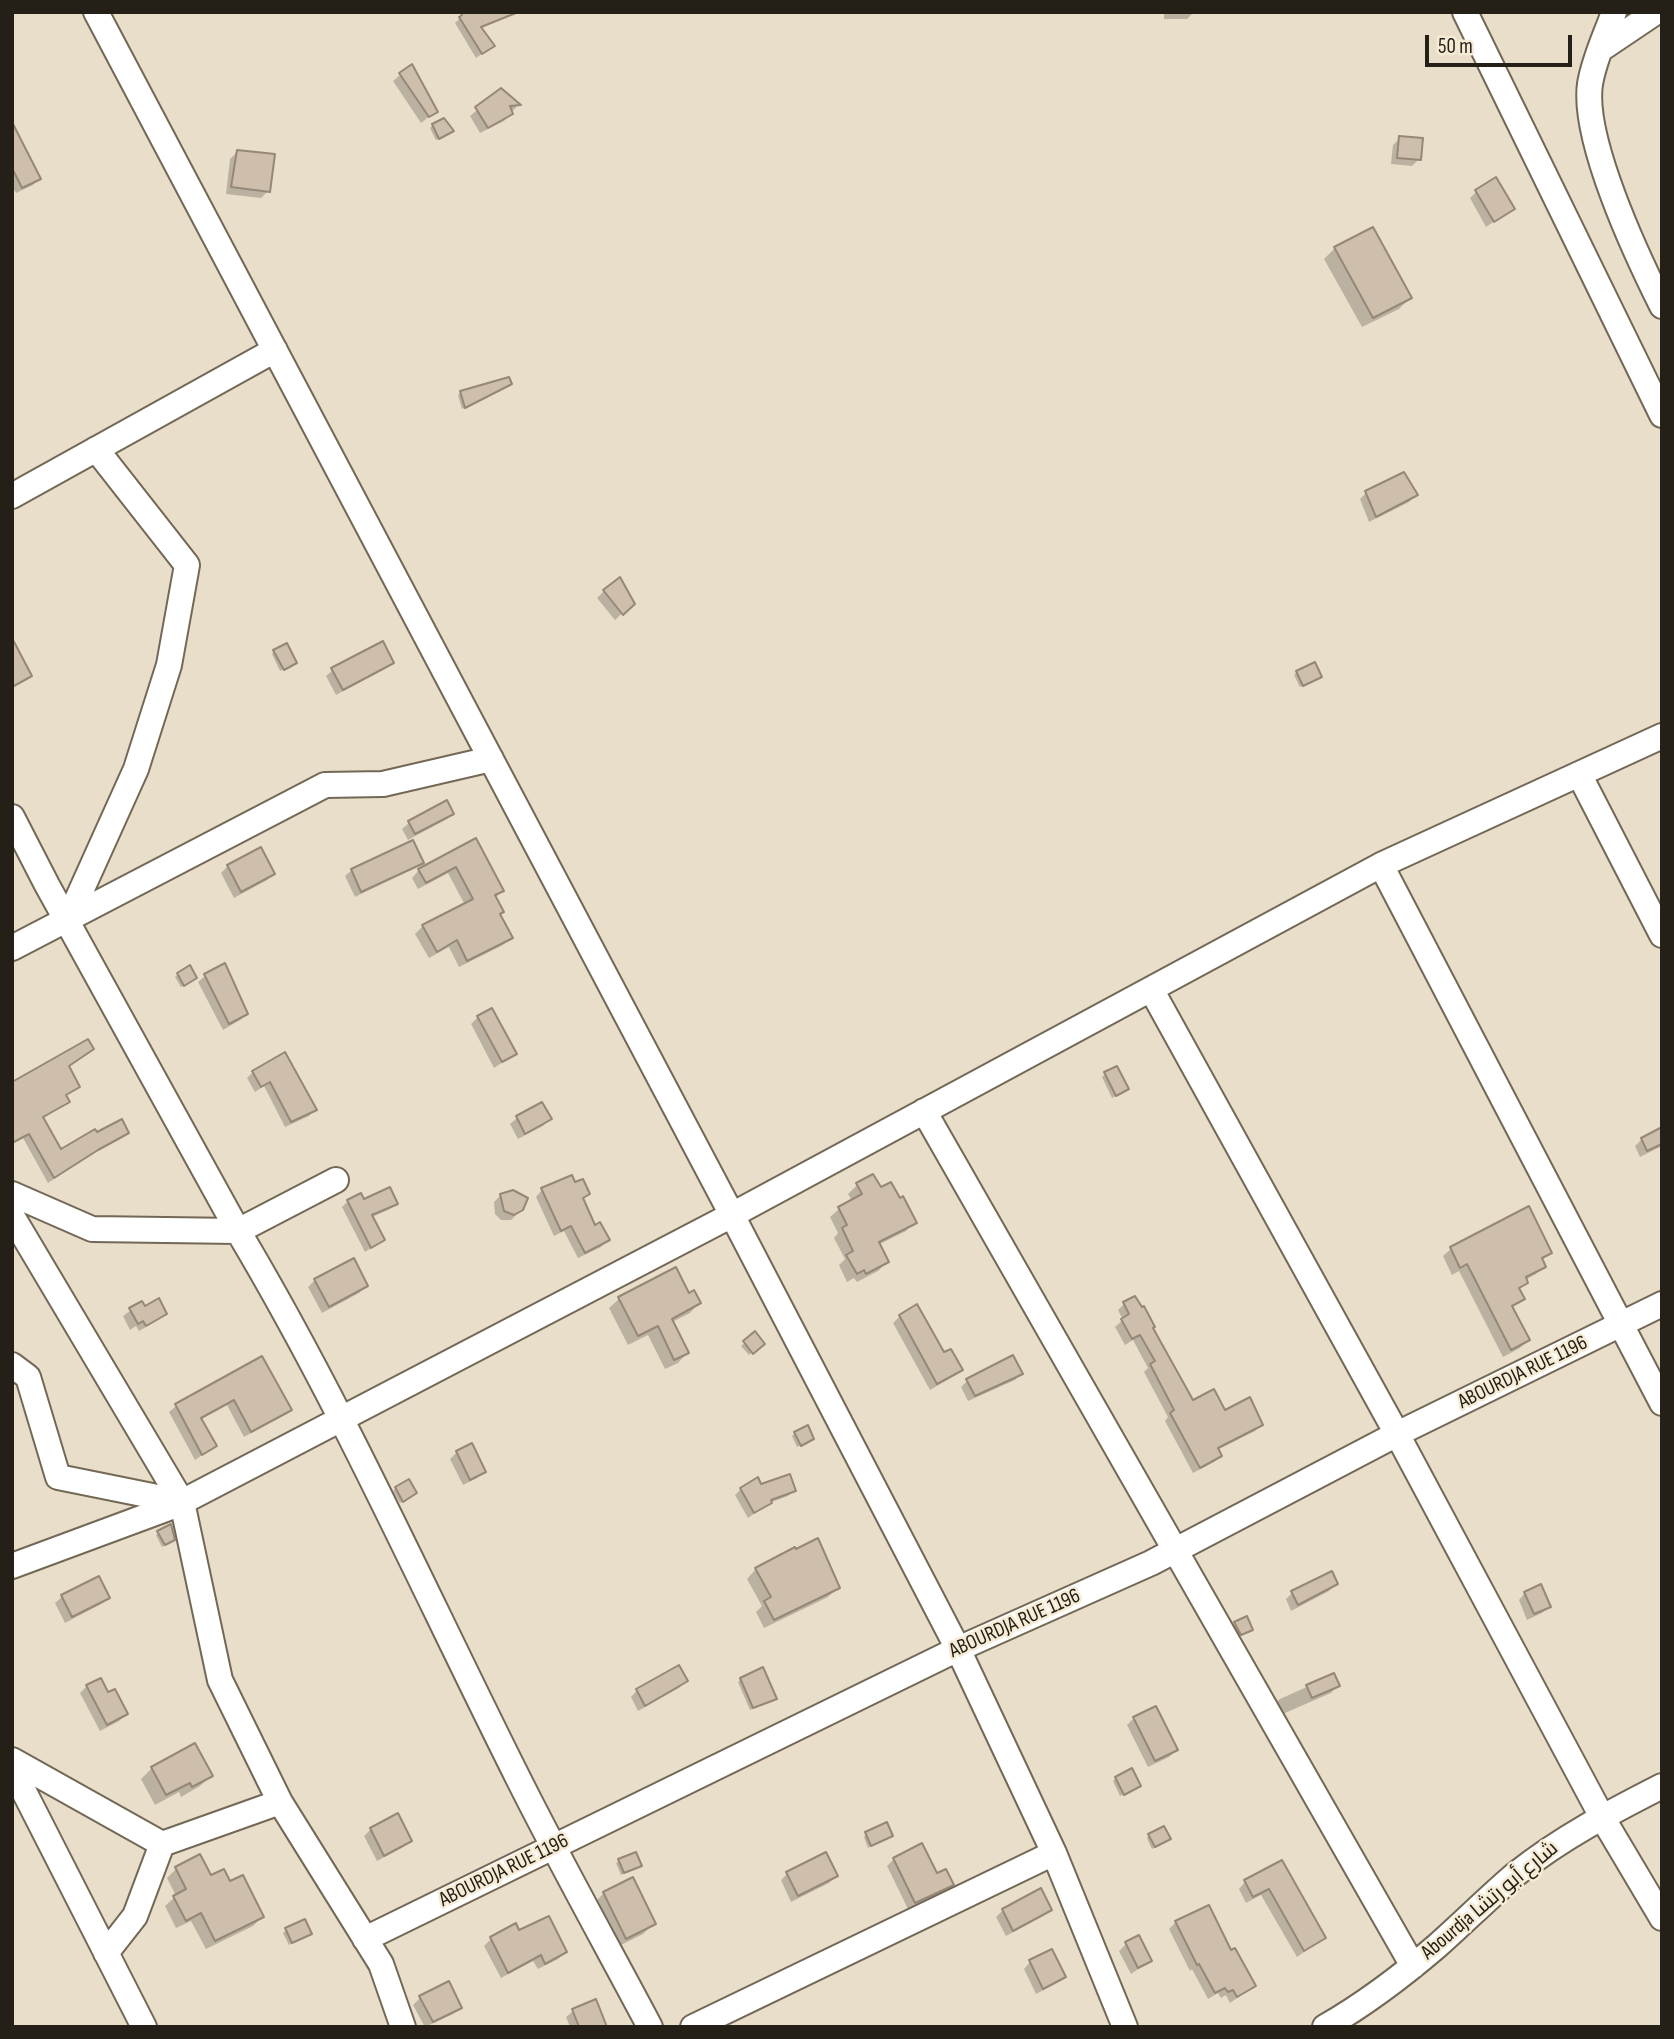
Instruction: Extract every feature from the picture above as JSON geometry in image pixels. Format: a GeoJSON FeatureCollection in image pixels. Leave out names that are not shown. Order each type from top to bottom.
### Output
{"type":"FeatureCollection","features":[{"type":"Feature","properties":{"kind":"street"},"geometry":{"type":"LineString","coordinates":[[96,12],[732,1215],[958,1649],[1054,1853],[1125,2027]]}},
{"type":"Feature","properties":{"kind":"street"},"geometry":{"type":"LineString","coordinates":[[1465,12],[1662,415]]}},
{"type":"Feature","properties":{"kind":"street"},"geometry":{"type":"LineString","coordinates":[[1614,12],[1590,83],[1594,137],[1632,240],[1662,306]]}},
{"type":"Feature","properties":{"kind":"street"},"geometry":{"type":"LineString","coordinates":[[1601,49],[1656,12]]}},
{"type":"Feature","properties":{"kind":"street"},"geometry":{"type":"LineString","coordinates":[[12,496],[275,350]]}},
{"type":"Feature","properties":{"kind":"street"},"geometry":{"type":"LineString","coordinates":[[67,922],[136,769],[169,665],[187,565],[96,449]]}},
{"type":"Feature","properties":{"kind":"street"},"geometry":{"type":"LineString","coordinates":[[12,1566],[182,1502],[732,1215],[1381,865],[1662,736]]}},
{"type":"Feature","properties":{"kind":"street"},"geometry":{"type":"LineString","coordinates":[[12,948],[67,922],[325,785],[383,784],[491,759]]}},
{"type":"Feature","properties":{"kind":"street"},"geometry":{"type":"LineString","coordinates":[[1578,774],[1662,935]]}},
{"type":"Feature","properties":{"kind":"street"},"geometry":{"type":"LineString","coordinates":[[12,817],[67,922],[238,1231],[272,1287],[384,1503],[519,1781],[650,2027]]}},
{"type":"Feature","properties":{"kind":"street"},"geometry":{"type":"LineString","coordinates":[[1381,865],[1662,1403]]}},
{"type":"Feature","properties":{"kind":"street"},"geometry":{"type":"LineString","coordinates":[[1151,989],[1397,1434],[1602,1817],[1662,1918]]}},
{"type":"Feature","properties":{"kind":"street"},"geometry":{"type":"LineString","coordinates":[[924,1111],[1413,1966]]}},
{"type":"Feature","properties":{"kind":"street"},"geometry":{"type":"LineString","coordinates":[[12,1194],[92,1229],[238,1231],[336,1181]]}},
{"type":"Feature","properties":{"kind":"street"},"geometry":{"type":"LineString","coordinates":[[12,1216],[182,1502],[220,1680],[280,1802],[380,1964],[403,2027]]}},
{"type":"Feature","properties":{"kind":"street","name":"ABOURDJA RUE 1196"},"geometry":{"type":"LineString","coordinates":[[365,1939],[958,1649],[1175,1550],[1397,1434],[1662,1304]]}},
{"type":"Feature","properties":{"kind":"street"},"geometry":{"type":"LineString","coordinates":[[12,1365],[29,1377],[58,1477],[182,1502]]}},
{"type":"Feature","properties":{"kind":"street"},"geometry":{"type":"LineString","coordinates":[[12,1760],[162,1844],[280,1802]]}},
{"type":"Feature","properties":{"kind":"street"},"geometry":{"type":"LineString","coordinates":[[12,1768],[144,2027]]}},
{"type":"Feature","properties":{"kind":"street","name":"Abourdja شارع أبو رتشا"},"geometry":{"type":"LineString","coordinates":[[1325,2027],[1359,2006],[1413,1966],[1517,1873],[1572,1834],[1662,1786]]}},
{"type":"Feature","properties":{"kind":"street"},"geometry":{"type":"LineString","coordinates":[[106,1953],[135,1916],[162,1844]]}},
{"type":"Feature","properties":{"kind":"street"},"geometry":{"type":"LineString","coordinates":[[693,2027],[1054,1853]]}},
{"type":"Feature","properties":{"kind":"building"},"geometry":{"type":"Polygon","coordinates":[[[461,12],[516,13],[481,27],[495,46],[482,54],[459,17],[461,12]]]}},
{"type":"Feature","properties":{"kind":"building"},"geometry":{"type":"Polygon","coordinates":[[[412,64],[438,112],[429,117],[399,73],[412,64]]]}},
{"type":"Feature","properties":{"kind":"building"},"geometry":{"type":"Polygon","coordinates":[[[501,88],[521,105],[510,106],[513,114],[488,128],[475,107],[501,88]]]}},
{"type":"Feature","properties":{"kind":"building"},"geometry":{"type":"Polygon","coordinates":[[[444,118],[454,131],[439,139],[432,124],[444,118]]]}},
{"type":"Feature","properties":{"kind":"building"},"geometry":{"type":"Polygon","coordinates":[[[12,122],[41,179],[22,188],[12,168],[12,122]]]}},
{"type":"Feature","properties":{"kind":"building"},"geometry":{"type":"Polygon","coordinates":[[[1399,136],[1423,138],[1421,160],[1397,158],[1399,136]]]}},
{"type":"Feature","properties":{"kind":"building"},"geometry":{"type":"Polygon","coordinates":[[[237,150],[275,154],[270,192],[231,187],[237,150]]]}},
{"type":"Feature","properties":{"kind":"building"},"geometry":{"type":"Polygon","coordinates":[[[1496,177],[1515,209],[1494,222],[1475,190],[1496,177]]]}},
{"type":"Feature","properties":{"kind":"building"},"geometry":{"type":"Polygon","coordinates":[[[1373,227],[1412,298],[1373,318],[1334,247],[1373,227]]]}},
{"type":"Feature","properties":{"kind":"building"},"geometry":{"type":"Polygon","coordinates":[[[509,377],[512,384],[465,408],[460,391],[509,377]]]}},
{"type":"Feature","properties":{"kind":"building"},"geometry":{"type":"Polygon","coordinates":[[[1404,472],[1418,495],[1376,517],[1365,491],[1404,472]]]}},
{"type":"Feature","properties":{"kind":"building"},"geometry":{"type":"Polygon","coordinates":[[[620,577],[635,604],[623,615],[603,590],[620,577]]]}},
{"type":"Feature","properties":{"kind":"building"},"geometry":{"type":"Polygon","coordinates":[[[12,638],[32,676],[12,687],[12,638]]]}},
{"type":"Feature","properties":{"kind":"building"},"geometry":{"type":"Polygon","coordinates":[[[383,641],[394,663],[343,690],[331,668],[383,641]]]}},
{"type":"Feature","properties":{"kind":"building"},"geometry":{"type":"Polygon","coordinates":[[[287,643],[297,663],[284,670],[273,650],[287,643]]]}},
{"type":"Feature","properties":{"kind":"building"},"geometry":{"type":"Polygon","coordinates":[[[1315,662],[1322,677],[1303,686],[1296,671],[1315,662]]]}},
{"type":"Feature","properties":{"kind":"building"},"geometry":{"type":"Polygon","coordinates":[[[447,800],[454,814],[415,834],[408,821],[447,800]]]}},
{"type":"Feature","properties":{"kind":"building"},"geometry":{"type":"Polygon","coordinates":[[[476,838],[504,891],[495,895],[504,912],[500,914],[513,938],[467,961],[457,940],[437,952],[422,925],[473,899],[456,867],[426,883],[418,869],[476,838]]]}},
{"type":"Feature","properties":{"kind":"building"},"geometry":{"type":"Polygon","coordinates":[[[413,840],[424,863],[361,892],[351,869],[413,840]]]}},
{"type":"Feature","properties":{"kind":"building"},"geometry":{"type":"Polygon","coordinates":[[[261,847],[275,874],[241,892],[227,865],[261,847]]]}},
{"type":"Feature","properties":{"kind":"building"},"geometry":{"type":"Polygon","coordinates":[[[225,963],[248,1014],[229,1024],[204,974],[225,963]]]}},
{"type":"Feature","properties":{"kind":"building"},"geometry":{"type":"Polygon","coordinates":[[[190,965],[197,978],[184,986],[177,973],[190,965]]]}},
{"type":"Feature","properties":{"kind":"building"},"geometry":{"type":"Polygon","coordinates":[[[492,1008],[517,1054],[502,1062],[477,1016],[492,1008]]]}},
{"type":"Feature","properties":{"kind":"building"},"geometry":{"type":"Polygon","coordinates":[[[88,1039],[94,1049],[69,1066],[80,1087],[66,1095],[70,1102],[43,1117],[61,1149],[95,1129],[97,1132],[122,1119],[129,1133],[54,1178],[29,1134],[12,1143],[12,1082],[88,1039]]]}},
{"type":"Feature","properties":{"kind":"building"},"geometry":{"type":"Polygon","coordinates":[[[285,1052],[317,1110],[291,1122],[270,1082],[261,1087],[252,1071],[285,1052]]]}},
{"type":"Feature","properties":{"kind":"building"},"geometry":{"type":"Polygon","coordinates":[[[1117,1066],[1129,1089],[1116,1096],[1104,1072],[1117,1066]]]}},
{"type":"Feature","properties":{"kind":"building"},"geometry":{"type":"Polygon","coordinates":[[[542,1102],[552,1119],[525,1134],[516,1116],[542,1102]]]}},
{"type":"Feature","properties":{"kind":"building"},"geometry":{"type":"Polygon","coordinates":[[[1662,1127],[1662,1144],[1647,1151],[1641,1138],[1662,1127]]]}},
{"type":"Feature","properties":{"kind":"building"},"geometry":{"type":"Polygon","coordinates":[[[873,1174],[881,1187],[891,1182],[900,1198],[903,1196],[917,1223],[879,1242],[889,1262],[866,1274],[864,1270],[857,1274],[846,1255],[853,1251],[842,1228],[847,1225],[838,1207],[862,1194],[856,1183],[873,1174]]]}},
{"type":"Feature","properties":{"kind":"building"},"geometry":{"type":"Polygon","coordinates":[[[572,1175],[575,1182],[583,1179],[590,1194],[583,1198],[595,1225],[600,1222],[610,1240],[585,1253],[571,1226],[561,1231],[541,1188],[572,1175]]]}},
{"type":"Feature","properties":{"kind":"building"},"geometry":{"type":"Polygon","coordinates":[[[390,1187],[398,1204],[372,1215],[385,1240],[371,1248],[347,1200],[361,1193],[364,1199],[390,1187]]]}},
{"type":"Feature","properties":{"kind":"building"},"geometry":{"type":"Polygon","coordinates":[[[513,1190],[528,1198],[523,1210],[514,1215],[504,1211],[500,1194],[513,1190]]]}},
{"type":"Feature","properties":{"kind":"building"},"geometry":{"type":"Polygon","coordinates":[[[1529,1206],[1552,1253],[1542,1258],[1546,1267],[1526,1277],[1528,1283],[1519,1288],[1525,1299],[1512,1306],[1530,1340],[1511,1350],[1467,1264],[1460,1268],[1450,1247],[1529,1206]]]}},
{"type":"Feature","properties":{"kind":"building"},"geometry":{"type":"Polygon","coordinates":[[[354,1258],[368,1286],[329,1307],[314,1279],[354,1258]]]}},
{"type":"Feature","properties":{"kind":"building"},"geometry":{"type":"Polygon","coordinates":[[[676,1267],[689,1293],[694,1290],[701,1303],[672,1319],[689,1353],[674,1360],[658,1326],[638,1336],[618,1297],[676,1267]]]}},
{"type":"Feature","properties":{"kind":"building"},"geometry":{"type":"Polygon","coordinates":[[[1135,1296],[1142,1307],[1144,1306],[1155,1327],[1153,1328],[1193,1400],[1214,1389],[1225,1410],[1250,1397],[1263,1425],[1218,1448],[1222,1456],[1200,1468],[1170,1413],[1174,1410],[1150,1364],[1155,1361],[1140,1335],[1132,1339],[1121,1319],[1129,1314],[1123,1302],[1135,1296]]]}},
{"type":"Feature","properties":{"kind":"building"},"geometry":{"type":"Polygon","coordinates":[[[159,1298],[167,1314],[146,1326],[143,1321],[138,1324],[129,1308],[142,1301],[145,1306],[159,1298]]]}},
{"type":"Feature","properties":{"kind":"building"},"geometry":{"type":"Polygon","coordinates":[[[917,1304],[944,1352],[951,1349],[963,1370],[937,1384],[899,1315],[917,1304]]]}},
{"type":"Feature","properties":{"kind":"building"},"geometry":{"type":"Polygon","coordinates":[[[755,1331],[765,1344],[753,1354],[743,1341],[755,1331]]]}},
{"type":"Feature","properties":{"kind":"building"},"geometry":{"type":"Polygon","coordinates":[[[1013,1355],[1023,1374],[975,1396],[966,1379],[1013,1355]]]}},
{"type":"Feature","properties":{"kind":"building"},"geometry":{"type":"Polygon","coordinates":[[[262,1356],[292,1410],[251,1432],[234,1400],[201,1418],[217,1446],[202,1455],[175,1404],[262,1356]]]}},
{"type":"Feature","properties":{"kind":"building"},"geometry":{"type":"Polygon","coordinates":[[[808,1425],[814,1439],[801,1446],[794,1432],[808,1425]]]}},
{"type":"Feature","properties":{"kind":"building"},"geometry":{"type":"Polygon","coordinates":[[[472,1443],[486,1472],[470,1480],[456,1451],[472,1443]]]}},
{"type":"Feature","properties":{"kind":"building"},"geometry":{"type":"Polygon","coordinates":[[[790,1474],[796,1491],[771,1500],[772,1503],[754,1513],[740,1488],[758,1477],[761,1484],[790,1474]]]}},
{"type":"Feature","properties":{"kind":"building"},"geometry":{"type":"Polygon","coordinates":[[[409,1479],[417,1493],[403,1502],[395,1487],[409,1479]]]}},
{"type":"Feature","properties":{"kind":"building"},"geometry":{"type":"Polygon","coordinates":[[[171,1524],[175,1540],[165,1545],[157,1531],[171,1524]]]}},
{"type":"Feature","properties":{"kind":"building"},"geometry":{"type":"Polygon","coordinates":[[[818,1538],[840,1588],[774,1620],[764,1601],[771,1597],[755,1568],[818,1538]]]}},
{"type":"Feature","properties":{"kind":"building"},"geometry":{"type":"Polygon","coordinates":[[[1332,1571],[1338,1584],[1298,1605],[1291,1591],[1332,1571]]]}},
{"type":"Feature","properties":{"kind":"building"},"geometry":{"type":"Polygon","coordinates":[[[99,1576],[110,1598],[72,1617],[61,1595],[99,1576]]]}},
{"type":"Feature","properties":{"kind":"building"},"geometry":{"type":"Polygon","coordinates":[[[1541,1584],[1551,1607],[1534,1614],[1524,1592],[1541,1584]]]}},
{"type":"Feature","properties":{"kind":"building"},"geometry":{"type":"Polygon","coordinates":[[[1247,1616],[1253,1630],[1241,1635],[1234,1622],[1247,1616]]]}},
{"type":"Feature","properties":{"kind":"building"},"geometry":{"type":"Polygon","coordinates":[[[679,1665],[688,1681],[645,1706],[636,1689],[679,1665]]]}},
{"type":"Feature","properties":{"kind":"building"},"geometry":{"type":"Polygon","coordinates":[[[763,1667],[777,1699],[753,1708],[740,1678],[763,1667]]]}},
{"type":"Feature","properties":{"kind":"building"},"geometry":{"type":"Polygon","coordinates":[[[1334,1673],[1340,1686],[1312,1698],[1306,1685],[1334,1673]]]}},
{"type":"Feature","properties":{"kind":"building"},"geometry":{"type":"Polygon","coordinates":[[[101,1678],[108,1692],[115,1689],[128,1714],[107,1725],[86,1685],[101,1678]]]}},
{"type":"Feature","properties":{"kind":"building"},"geometry":{"type":"Polygon","coordinates":[[[1156,1706],[1178,1750],[1155,1761],[1133,1717],[1156,1706]]]}},
{"type":"Feature","properties":{"kind":"building"},"geometry":{"type":"Polygon","coordinates":[[[195,1743],[213,1776],[192,1787],[190,1783],[166,1795],[151,1767],[195,1743]]]}},
{"type":"Feature","properties":{"kind":"building"},"geometry":{"type":"Polygon","coordinates":[[[1132,1768],[1141,1786],[1124,1795],[1115,1777],[1132,1768]]]}},
{"type":"Feature","properties":{"kind":"building"},"geometry":{"type":"Polygon","coordinates":[[[398,1813],[412,1841],[384,1856],[370,1828],[398,1813]]]}},
{"type":"Feature","properties":{"kind":"building"},"geometry":{"type":"Polygon","coordinates":[[[887,1822],[893,1836],[871,1846],[865,1832],[887,1822]]]}},
{"type":"Feature","properties":{"kind":"building"},"geometry":{"type":"Polygon","coordinates":[[[1164,1826],[1171,1839],[1155,1847],[1148,1834],[1164,1826]]]}},
{"type":"Feature","properties":{"kind":"building"},"geometry":{"type":"Polygon","coordinates":[[[922,1843],[937,1873],[946,1869],[954,1885],[915,1903],[893,1858],[922,1843]]]}},
{"type":"Feature","properties":{"kind":"building"},"geometry":{"type":"Polygon","coordinates":[[[636,1852],[642,1866],[624,1873],[618,1859],[636,1852]]]}},
{"type":"Feature","properties":{"kind":"building"},"geometry":{"type":"Polygon","coordinates":[[[826,1852],[838,1876],[798,1896],[786,1872],[826,1852]]]}},
{"type":"Feature","properties":{"kind":"building"},"geometry":{"type":"Polygon","coordinates":[[[200,1854],[211,1875],[224,1869],[230,1881],[243,1875],[264,1917],[215,1941],[201,1913],[186,1921],[173,1896],[186,1889],[175,1867],[200,1854]]]}},
{"type":"Feature","properties":{"kind":"building"},"geometry":{"type":"Polygon","coordinates":[[[1282,1860],[1326,1938],[1304,1951],[1269,1889],[1253,1897],[1244,1880],[1282,1860]]]}},
{"type":"Feature","properties":{"kind":"building"},"geometry":{"type":"Polygon","coordinates":[[[633,1877],[656,1924],[626,1939],[603,1892],[633,1877]]]}},
{"type":"Feature","properties":{"kind":"building"},"geometry":{"type":"Polygon","coordinates":[[[1041,1888],[1052,1910],[1013,1931],[1002,1909],[1041,1888]]]}},
{"type":"Feature","properties":{"kind":"building"},"geometry":{"type":"Polygon","coordinates":[[[1209,1905],[1231,1950],[1235,1948],[1256,1986],[1237,1997],[1233,1990],[1228,1992],[1225,1988],[1215,1993],[1199,1964],[1197,1965],[1175,1921],[1209,1905]]]}},
{"type":"Feature","properties":{"kind":"building"},"geometry":{"type":"Polygon","coordinates":[[[549,1916],[567,1952],[545,1964],[541,1955],[508,1973],[490,1937],[516,1923],[519,1930],[549,1916]]]}},
{"type":"Feature","properties":{"kind":"building"},"geometry":{"type":"Polygon","coordinates":[[[305,1919],[312,1934],[292,1943],[285,1928],[305,1919]]]}},
{"type":"Feature","properties":{"kind":"building"},"geometry":{"type":"Polygon","coordinates":[[[1139,1935],[1152,1961],[1138,1968],[1125,1942],[1139,1935]]]}},
{"type":"Feature","properties":{"kind":"building"},"geometry":{"type":"Polygon","coordinates":[[[1052,1949],[1066,1977],[1043,1989],[1029,1960],[1052,1949]]]}},
{"type":"Feature","properties":{"kind":"building"},"geometry":{"type":"Polygon","coordinates":[[[449,1981],[462,2008],[433,2022],[419,1996],[449,1981]]]}},
{"type":"Feature","properties":{"kind":"building"},"geometry":{"type":"Polygon","coordinates":[[[596,1999],[607,2027],[579,2027],[572,2009],[596,1999]]]}}]}
